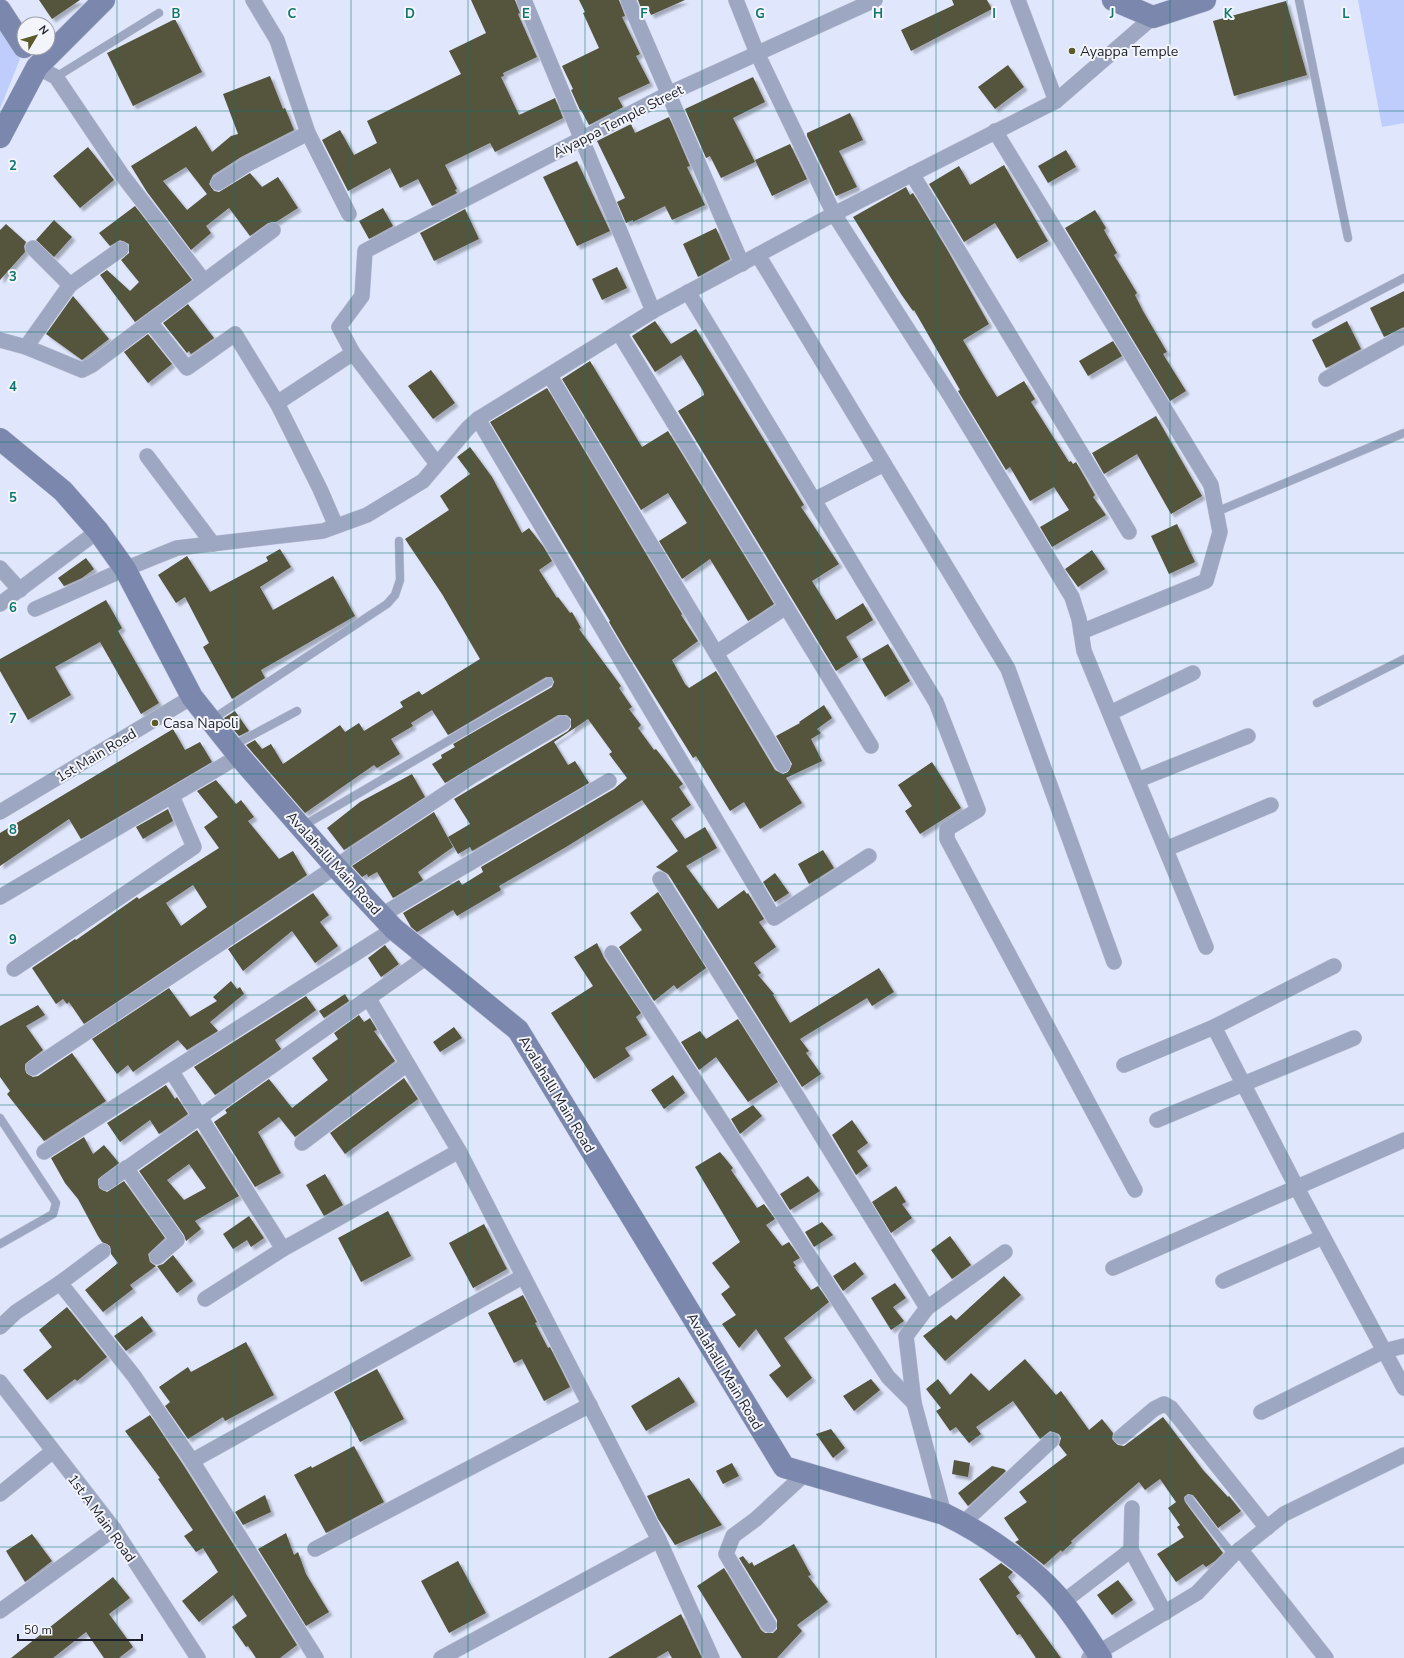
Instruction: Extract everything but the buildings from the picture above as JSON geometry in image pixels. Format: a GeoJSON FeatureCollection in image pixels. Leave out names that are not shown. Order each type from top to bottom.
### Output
{"type":"FeatureCollection","features":[{"type":"Feature","properties":{"kind":"main road"},"geometry":{"type":"LineString","coordinates":[[0,137],[37,67],[104,0]]}},
{"type":"Feature","properties":{"kind":"main road"},"geometry":{"type":"LineString","coordinates":[[1113,0],[1153,18],[1205,0]]}},
{"type":"Feature","properties":{"kind":"main road"},"geometry":{"type":"LineString","coordinates":[[0,10],[16,35]]}},
{"type":"Feature","properties":{"kind":"main road"},"geometry":{"type":"LineString","coordinates":[[30,56],[37,67]]}},
{"type":"Feature","properties":{"kind":"main road","name":"Avalahalli Main Road"},"geometry":{"type":"LineString","coordinates":[[0,439],[63,492],[98,531],[125,569],[192,697],[235,751],[335,866],[387,922],[518,1030],[784,1467],[954,1519],[1028,1567],[1063,1602],[1096,1656]]}},
{"type":"Feature","properties":{"kind":"street"},"geometry":{"type":"LineString","coordinates":[[253,0],[277,40],[308,133],[349,214]]}},
{"type":"Feature","properties":{"kind":"street"},"geometry":{"type":"LineString","coordinates":[[524,0],[653,311]]}},
{"type":"Feature","properties":{"kind":"street"},"geometry":{"type":"LineString","coordinates":[[628,0],[742,264]]}},
{"type":"Feature","properties":{"kind":"street"},"geometry":{"type":"LineString","coordinates":[[736,0],[757,53],[834,214],[951,397],[1072,597],[1084,651],[1206,948]]}},
{"type":"Feature","properties":{"kind":"street","name":"Aiyappa Temple Street"},"geometry":{"type":"LineString","coordinates":[[353,352],[339,327],[362,296],[365,252],[668,94],[860,3],[875,0]]}},
{"type":"Feature","properties":{"kind":"street"},"geometry":{"type":"LineString","coordinates":[[1018,0],[1056,101]]}},
{"type":"Feature","properties":{"kind":"street"},"geometry":{"type":"LineString","coordinates":[[35,609],[125,569],[177,548],[323,531],[367,515],[423,481],[468,428],[478,419],[550,376],[653,311],[834,214],[1056,101],[1153,18]]}},
{"type":"Feature","properties":{"kind":"street"},"geometry":{"type":"LineString","coordinates":[[37,67],[56,77],[122,175],[204,282]]}},
{"type":"Feature","properties":{"kind":"street"},"geometry":{"type":"LineString","coordinates":[[995,131],[1211,485],[1220,532],[1206,582],[1081,632]]}},
{"type":"Feature","properties":{"kind":"street"},"geometry":{"type":"LineString","coordinates":[[218,183],[246,166],[308,133]]}},
{"type":"Feature","properties":{"kind":"street"},"geometry":{"type":"LineString","coordinates":[[912,174],[1129,532]]}},
{"type":"Feature","properties":{"kind":"street"},"geometry":{"type":"LineString","coordinates":[[0,340],[26,347],[82,370],[92,365],[273,230]]}},
{"type":"Feature","properties":{"kind":"street"},"geometry":{"type":"LineString","coordinates":[[33,248],[70,285]]}},
{"type":"Feature","properties":{"kind":"street"},"geometry":{"type":"LineString","coordinates":[[26,347],[70,285],[121,249]]}},
{"type":"Feature","properties":{"kind":"street"},"geometry":{"type":"LineString","coordinates":[[758,255],[1008,669],[1114,962]]}},
{"type":"Feature","properties":{"kind":"street"},"geometry":{"type":"LineString","coordinates":[[688,292],[936,702],[978,810],[946,829],[947,839],[1135,1190]]}},
{"type":"Feature","properties":{"kind":"street"},"geometry":{"type":"LineString","coordinates":[[150,322],[187,368],[235,334],[277,403],[320,489],[336,526]]}},
{"type":"Feature","properties":{"kind":"street"},"geometry":{"type":"LineString","coordinates":[[619,332],[871,746]]}},
{"type":"Feature","properties":{"kind":"street"},"geometry":{"type":"LineString","coordinates":[[1326,378],[1404,336]]}},
{"type":"Feature","properties":{"kind":"street"},"geometry":{"type":"LineString","coordinates":[[277,403],[353,352],[437,464]]}},
{"type":"Feature","properties":{"kind":"street"},"geometry":{"type":"LineString","coordinates":[[550,376],[783,765]]}},
{"type":"Feature","properties":{"kind":"street"},"geometry":{"type":"LineString","coordinates":[[478,419],[774,918],[869,856]]}},
{"type":"Feature","properties":{"kind":"street"},"geometry":{"type":"LineString","coordinates":[[147,456],[213,544]]}},
{"type":"Feature","properties":{"kind":"street"},"geometry":{"type":"LineString","coordinates":[[814,500],[884,464]]}},
{"type":"Feature","properties":{"kind":"street"},"geometry":{"type":"LineString","coordinates":[[0,604],[98,531]]}},
{"type":"Feature","properties":{"kind":"street"},"geometry":{"type":"LineString","coordinates":[[0,568],[20,590]]}},
{"type":"Feature","properties":{"kind":"street"},"geometry":{"type":"LineString","coordinates":[[716,653],[786,607]]}},
{"type":"Feature","properties":{"kind":"street"},"geometry":{"type":"LineString","coordinates":[[1110,713],[1193,673]]}},
{"type":"Feature","properties":{"kind":"street","name":"1st Main Road"},"geometry":{"type":"LineString","coordinates":[[0,812],[192,697]]}},
{"type":"Feature","properties":{"kind":"street"},"geometry":{"type":"LineString","coordinates":[[33,1068],[472,776],[563,723]]}},
{"type":"Feature","properties":{"kind":"street"},"geometry":{"type":"LineString","coordinates":[[1138,780],[1248,736]]}},
{"type":"Feature","properties":{"kind":"street"},"geometry":{"type":"LineString","coordinates":[[0,897],[172,796],[235,751]]}},
{"type":"Feature","properties":{"kind":"street"},"geometry":{"type":"LineString","coordinates":[[44,1152],[172,1072],[387,922],[609,781]]}},
{"type":"Feature","properties":{"kind":"street"},"geometry":{"type":"LineString","coordinates":[[14,969],[194,847],[172,796]]}},
{"type":"Feature","properties":{"kind":"street"},"geometry":{"type":"LineString","coordinates":[[1166,849],[1271,805]]}},
{"type":"Feature","properties":{"kind":"street"},"geometry":{"type":"LineString","coordinates":[[660,879],[927,1308]]}},
{"type":"Feature","properties":{"kind":"street"},"geometry":{"type":"LineString","coordinates":[[612,953],[888,1377],[914,1403]]}},
{"type":"Feature","properties":{"kind":"street"},"geometry":{"type":"LineString","coordinates":[[106,1183],[428,956]]}},
{"type":"Feature","properties":{"kind":"street"},"geometry":{"type":"LineString","coordinates":[[1124,1065],[1214,1027],[1334,966]]}},
{"type":"Feature","properties":{"kind":"street"},"geometry":{"type":"LineString","coordinates":[[369,999],[458,1151],[659,1540],[712,1658]]}},
{"type":"Feature","properties":{"kind":"street"},"geometry":{"type":"LineString","coordinates":[[1214,1027],[1297,1188],[1404,1388]]}},
{"type":"Feature","properties":{"kind":"street"},"geometry":{"type":"LineString","coordinates":[[1157,1120],[1354,1038]]}},
{"type":"Feature","properties":{"kind":"street"},"geometry":{"type":"LineString","coordinates":[[302,1143],[407,1064]]}},
{"type":"Feature","properties":{"kind":"street"},"geometry":{"type":"LineString","coordinates":[[172,1072],[283,1249]]}},
{"type":"Feature","properties":{"kind":"street"},"geometry":{"type":"LineString","coordinates":[[1113,1268],[1404,1140]]}},
{"type":"Feature","properties":{"kind":"street"},"geometry":{"type":"LineString","coordinates":[[205,1299],[283,1249],[458,1151]]}},
{"type":"Feature","properties":{"kind":"street"},"geometry":{"type":"LineString","coordinates":[[126,1168],[177,1240],[157,1257]]}},
{"type":"Feature","properties":{"kind":"street"},"geometry":{"type":"LineString","coordinates":[[1223,1281],[1323,1237]]}},
{"type":"Feature","properties":{"kind":"street"},"geometry":{"type":"LineString","coordinates":[[0,1327],[16,1312],[60,1283],[103,1251]]}},
{"type":"Feature","properties":{"kind":"street"},"geometry":{"type":"LineString","coordinates":[[1005,1252],[927,1308],[906,1336],[914,1403],[954,1519],[1052,1440]]}},
{"type":"Feature","properties":{"kind":"street"},"geometry":{"type":"LineString","coordinates":[[192,1461],[522,1277]]}},
{"type":"Feature","properties":{"kind":"street"},"geometry":{"type":"LineString","coordinates":[[60,1283],[134,1376],[192,1461],[309,1654]]}},
{"type":"Feature","properties":{"kind":"street"},"geometry":{"type":"LineString","coordinates":[[1261,1412],[1384,1351],[1404,1346]]}},
{"type":"Feature","properties":{"kind":"street","name":"1st A Main Road"},"geometry":{"type":"LineString","coordinates":[[0,1382],[114,1529],[198,1658]]}},
{"type":"Feature","properties":{"kind":"street"},"geometry":{"type":"LineString","coordinates":[[1121,1437],[1154,1410],[1164,1404],[1171,1408],[1267,1528]]}},
{"type":"Feature","properties":{"kind":"street"},"geometry":{"type":"LineString","coordinates":[[315,1549],[590,1405]]}},
{"type":"Feature","properties":{"kind":"street"},"geometry":{"type":"LineString","coordinates":[[0,1494],[53,1451]]}},
{"type":"Feature","properties":{"kind":"street"},"geometry":{"type":"LineString","coordinates":[[1096,1656],[1197,1593],[1237,1552],[1284,1514],[1404,1455]]}},
{"type":"Feature","properties":{"kind":"street"},"geometry":{"type":"LineString","coordinates":[[769,1625],[726,1554],[734,1536],[756,1519],[806,1473]]}},
{"type":"Feature","properties":{"kind":"street"},"geometry":{"type":"LineString","coordinates":[[1132,1508],[1131,1550],[1165,1613]]}},
{"type":"Feature","properties":{"kind":"street"},"geometry":{"type":"LineString","coordinates":[[0,1610],[114,1529]]}},
{"type":"Feature","properties":{"kind":"street"},"geometry":{"type":"LineString","coordinates":[[441,1658],[659,1540]]}},
{"type":"Feature","properties":{"kind":"street"},"geometry":{"type":"LineString","coordinates":[[1063,1602],[1131,1550]]}},
{"type":"Feature","properties":{"kind":"street"},"geometry":{"type":"LineString","coordinates":[[1237,1552],[1326,1658]]}},
{"type":"Feature","properties":{"kind":"lane"},"geometry":{"type":"LineString","coordinates":[[1299,0],[1348,238]]}},
{"type":"Feature","properties":{"kind":"lane"},"geometry":{"type":"LineString","coordinates":[[56,77],[159,13]]}},
{"type":"Feature","properties":{"kind":"lane"},"geometry":{"type":"LineString","coordinates":[[1316,324],[1404,278]]}},
{"type":"Feature","properties":{"kind":"lane"},"geometry":{"type":"LineString","coordinates":[[1216,512],[1404,433]]}},
{"type":"Feature","properties":{"kind":"lane"},"geometry":{"type":"LineString","coordinates":[[211,720],[386,604],[395,595],[400,580],[399,541]]}},
{"type":"Feature","properties":{"kind":"lane"},"geometry":{"type":"LineString","coordinates":[[1316,704],[1404,659]]}},
{"type":"Feature","properties":{"kind":"lane"},"geometry":{"type":"LineString","coordinates":[[301,827],[549,682]]}},
{"type":"Feature","properties":{"kind":"lane"},"geometry":{"type":"LineString","coordinates":[[235,751],[296,711]]}},
{"type":"Feature","properties":{"kind":"lane"},"geometry":{"type":"LineString","coordinates":[[0,1118],[56,1203],[53,1214],[0,1244]]}},
{"type":"Feature","properties":{"kind":"lane"},"geometry":{"type":"LineString","coordinates":[[1189,1498],[1237,1552]]}},
{"type":"Feature","properties":{"kind":"shaded area"},"geometry":{"type":"Polygon","coordinates":[[[1358,0],[1404,0],[1404,123],[1382,127],[1358,0]]]}},
{"type":"Feature","properties":{"kind":"shaded area"},"geometry":{"type":"Polygon","coordinates":[[[0,29],[16,53],[16,56],[20,59],[0,109],[0,29]]]}},
{"type":"Feature","properties":{"kind":"place","name":"Ayappa Temple"},"geometry":{"type":"Point","coordinates":[1072,51]}},
{"type":"Feature","properties":{"kind":"place","name":"Casa Napoli"},"geometry":{"type":"Point","coordinates":[155,723]}}]}
